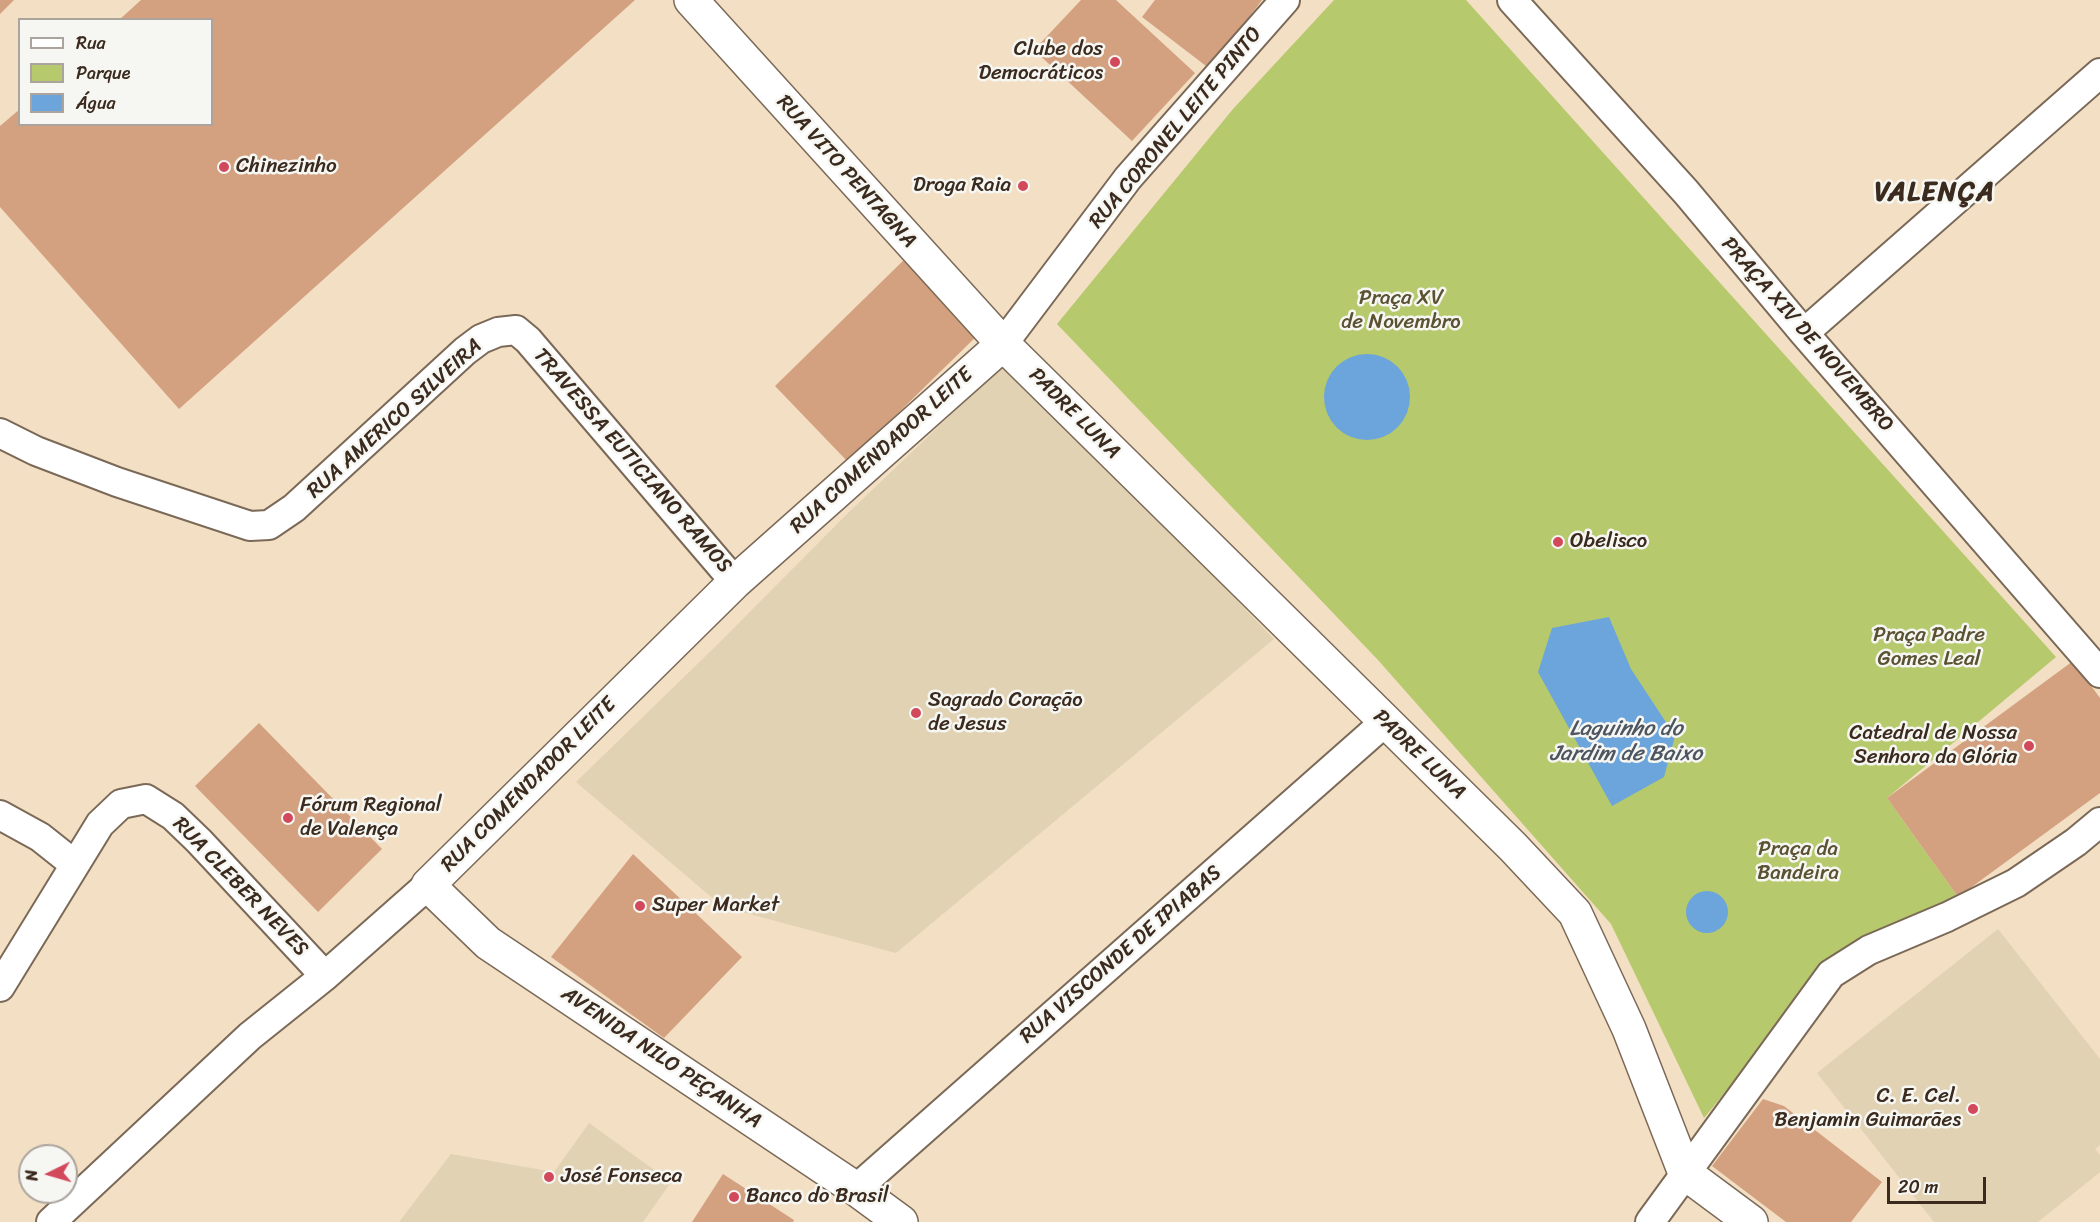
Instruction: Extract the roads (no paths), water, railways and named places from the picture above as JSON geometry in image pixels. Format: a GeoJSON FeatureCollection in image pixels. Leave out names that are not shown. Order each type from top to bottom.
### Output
{"type":"FeatureCollection","features":[{"type":"Feature","properties":{"kind":"street","name":"RUA VITO PENTAGNA"},"geometry":{"type":"LineString","coordinates":[[691,0],[1003,344]]}},
{"type":"Feature","properties":{"kind":"street","name":"RUA CORONEL LEITE PINTO"},"geometry":{"type":"LineString","coordinates":[[1003,344],[1128,178],[1285,0]]}},
{"type":"Feature","properties":{"kind":"street","name":"PRAÇA XIV DE NOVEMBRO"},"geometry":{"type":"LineString","coordinates":[[1512,0],[1686,192],[1804,333],[2100,673]]}},
{"type":"Feature","properties":{"kind":"street"},"geometry":{"type":"LineString","coordinates":[[1804,333],[2100,74]]}},
{"type":"Feature","properties":{"kind":"street","name":"RUA AMERICO SILVEIRA"},"geometry":{"type":"LineString","coordinates":[[0,433],[36,451],[76,466],[250,526],[269,525],[294,508],[465,351],[481,339],[498,332],[516,330],[528,340]]}},
{"type":"Feature","properties":{"kind":"street","name":"TRAVESSA EUTICIANO RAMOS"},"geometry":{"type":"LineString","coordinates":[[528,340],[735,582]]}},
{"type":"Feature","properties":{"kind":"street","name":"RUA COMENDADOR LEITE"},"geometry":{"type":"LineString","coordinates":[[51,1222],[250,1036],[325,976],[428,885],[735,582],[1003,344]]}},
{"type":"Feature","properties":{"kind":"street","name":"PADRE LUNA"},"geometry":{"type":"LineString","coordinates":[[1003,344],[1513,847],[1575,913],[1629,1029],[1685,1173]]}},
{"type":"Feature","properties":{"kind":"street","name":"RUA VISCONDE DE IPIABAS"},"geometry":{"type":"LineString","coordinates":[[856,1189],[1385,722]]}},
{"type":"Feature","properties":{"kind":"street","name":"RUA CLEBER NEVES"},"geometry":{"type":"LineString","coordinates":[[0,987],[100,824],[121,804],[146,799],[173,816],[193,835],[325,976]]}},
{"type":"Feature","properties":{"kind":"street"},"geometry":{"type":"LineString","coordinates":[[0,815],[40,837],[74,864]]}},
{"type":"Feature","properties":{"kind":"street"},"geometry":{"type":"LineString","coordinates":[[1650,1222],[1831,974],[1869,950],[1947,917],[2016,884],[2076,842],[2100,822]]}},
{"type":"Feature","properties":{"kind":"street","name":"AVENIDA NILO PEÇANHA"},"geometry":{"type":"LineString","coordinates":[[428,885],[488,943],[856,1189],[901,1222]]}},
{"type":"Feature","properties":{"kind":"street"},"geometry":{"type":"LineString","coordinates":[[1685,1173],[1751,1222]]}},
{"type":"Feature","properties":{"kind":"water"},"geometry":{"type":"Polygon","coordinates":[[[1367,354],[1383,358],[1397,367],[1406,381],[1410,397],[1406,413],[1397,427],[1383,436],[1367,440],[1351,436],[1337,427],[1328,413],[1324,397],[1328,381],[1337,367],[1351,358],[1367,354]]]}},
{"type":"Feature","properties":{"kind":"water","name":"Laguinho do Jardim de Baixo"},"geometry":{"type":"Polygon","coordinates":[[[1609,617],[1631,669],[1675,736],[1664,777],[1612,806],[1538,672],[1552,628],[1609,617]]]}},
{"type":"Feature","properties":{"kind":"water"},"geometry":{"type":"Polygon","coordinates":[[[1707,891],[1722,897],[1728,912],[1722,927],[1707,933],[1692,927],[1686,912],[1692,897],[1707,891]]]}},
{"type":"Feature","properties":{"kind":"place","name":"Clube dos Democráticos"},"geometry":{"type":"Point","coordinates":[1115,62]}},
{"type":"Feature","properties":{"kind":"place","name":"Chinezinho"},"geometry":{"type":"Point","coordinates":[224,167]}},
{"type":"Feature","properties":{"kind":"place","name":"Droga Raia"},"geometry":{"type":"Point","coordinates":[1023,186]}},
{"type":"Feature","properties":{"kind":"place","name":"Obelisco"},"geometry":{"type":"Point","coordinates":[1558,542]}},
{"type":"Feature","properties":{"kind":"place","name":"Sagrado Coração de Jesus"},"geometry":{"type":"Point","coordinates":[916,713]}},
{"type":"Feature","properties":{"kind":"place","name":"Catedral de Nossa Senhora da Glória"},"geometry":{"type":"Point","coordinates":[2029,746]}},
{"type":"Feature","properties":{"kind":"place","name":"Fórum Regional de Valença"},"geometry":{"type":"Point","coordinates":[288,818]}},
{"type":"Feature","properties":{"kind":"place","name":"Super Market"},"geometry":{"type":"Point","coordinates":[640,906]}},
{"type":"Feature","properties":{"kind":"place","name":"C. E. Cel. Benjamin Guimarães"},"geometry":{"type":"Point","coordinates":[1973,1109]}},
{"type":"Feature","properties":{"kind":"place","name":"José Fonseca"},"geometry":{"type":"Point","coordinates":[549,1177]}},
{"type":"Feature","properties":{"kind":"place","name":"Banco do Brasil"},"geometry":{"type":"Point","coordinates":[734,1197]}},
{"type":"Feature","properties":{"kind":"district","name":"VALENÇA"},"geometry":{"type":"Point","coordinates":[1935,193]}},
{"type":"Feature","properties":{"kind":"park label","name":"Praça XV de Novembro"},"geometry":{"type":"Point","coordinates":[1401,311]}},
{"type":"Feature","properties":{"kind":"park label","name":"Praça Padre Gomes Leal"},"geometry":{"type":"Point","coordinates":[1929,648]}},
{"type":"Feature","properties":{"kind":"park label","name":"Praça da Bandeira"},"geometry":{"type":"Point","coordinates":[1798,862]}}]}
